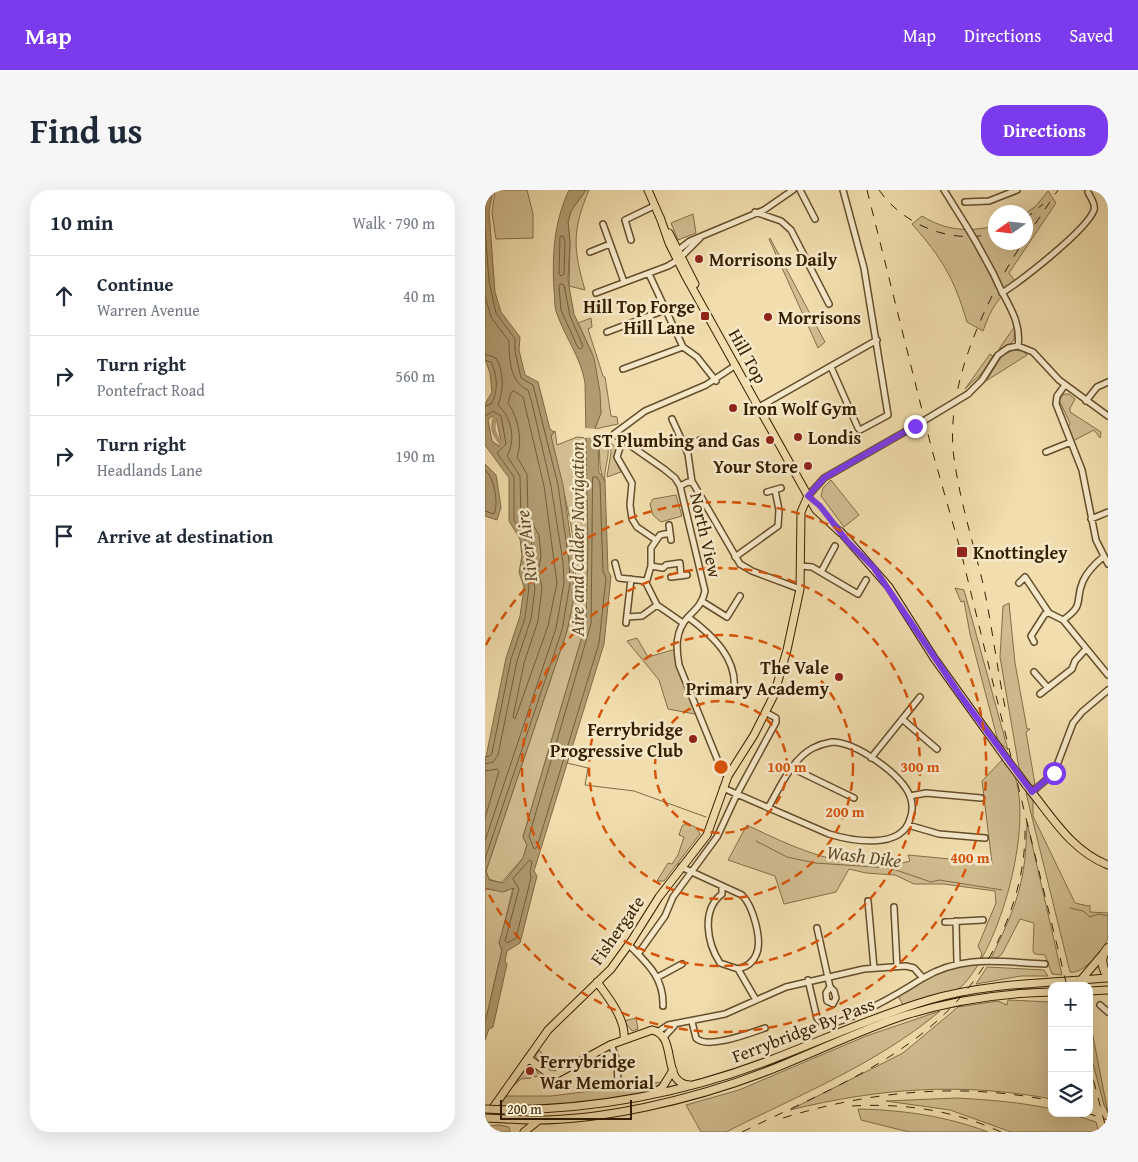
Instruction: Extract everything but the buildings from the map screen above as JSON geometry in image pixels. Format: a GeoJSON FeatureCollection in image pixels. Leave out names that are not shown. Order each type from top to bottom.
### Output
{"type":"FeatureCollection","features":[{"type":"Feature","properties":{"kind":"highway"},"geometry":{"type":"LineString","coordinates":[[1107,949],[1102,964],[1108,973]]}},
{"type":"Feature","properties":{"kind":"main road","name":"Hill Top"},"geometry":{"type":"LineString","coordinates":[[648,190],[654,206],[706,310],[808,496],[820,506],[841,533],[889,587],[934,658],[1008,761],[1072,843],[1092,858],[1108,865]]}},
{"type":"Feature","properties":{"kind":"main road","name":"Fishergate"},"geometry":{"type":"LineString","coordinates":[[485,1118],[548,1030],[611,969],[629,945],[659,897],[707,835],[728,776],[767,713],[787,650],[800,589],[801,512],[808,496]]}},
{"type":"Feature","properties":{"kind":"main road"},"geometry":{"type":"LineString","coordinates":[[1080,980],[1107,949]]}},
{"type":"Feature","properties":{"kind":"main road","name":"Ferrybridge By-Pass"},"geometry":{"type":"LineString","coordinates":[[485,1109],[508,1110],[589,1106],[646,1097],[693,1086],[773,1059],[869,1020],[931,999],[997,986],[1108,978]]}},
{"type":"Feature","properties":{"kind":"main road"},"geometry":{"type":"LineString","coordinates":[[597,982],[611,1001],[623,1029],[625,1039]]}},
{"type":"Feature","properties":{"kind":"main road"},"geometry":{"type":"LineString","coordinates":[[1093,991],[1108,990]]}},
{"type":"Feature","properties":{"kind":"main road","name":"Ferrybridge By-Pass"},"geometry":{"type":"LineString","coordinates":[[485,1118],[540,1119],[600,1114],[683,1098],[742,1081],[871,1027],[933,1007],[998,995],[1048,992]]}},
{"type":"Feature","properties":{"kind":"main road"},"geometry":{"type":"LineString","coordinates":[[623,1029],[633,1035]]}},
{"type":"Feature","properties":{"kind":"main road"},"geometry":{"type":"LineString","coordinates":[[528,1058],[552,1075],[563,1071],[611,1044],[633,1035],[653,1030],[661,1034],[673,1070],[680,1084],[693,1086]]}},
{"type":"Feature","properties":{"kind":"main road"},"geometry":{"type":"LineString","coordinates":[[646,1097],[662,1088],[673,1070]]}},
{"type":"Feature","properties":{"kind":"main road"},"geometry":{"type":"LineString","coordinates":[[510,1119],[523,1132],[540,1119]]}},
{"type":"Feature","properties":{"kind":"street"},"geometry":{"type":"LineString","coordinates":[[596,293],[649,274],[701,237],[757,211],[788,190]]}},
{"type":"Feature","properties":{"kind":"street"},"geometry":{"type":"LineString","coordinates":[[757,211],[763,210],[793,190]]}},
{"type":"Feature","properties":{"kind":"street"},"geometry":{"type":"LineString","coordinates":[[800,190],[815,219]]}},
{"type":"Feature","properties":{"kind":"street"},"geometry":{"type":"LineString","coordinates":[[843,190],[864,268],[889,412],[893,419]]}},
{"type":"Feature","properties":{"kind":"street"},"geometry":{"type":"LineString","coordinates":[[944,190],[976,242],[1016,318],[1019,332],[1018,346]]}},
{"type":"Feature","properties":{"kind":"street"},"geometry":{"type":"LineString","coordinates":[[965,202],[989,201],[1017,190]]}},
{"type":"Feature","properties":{"kind":"street"},"geometry":{"type":"LineString","coordinates":[[1001,290],[1040,265],[1083,225],[1094,211],[1095,206],[1088,192]]}},
{"type":"Feature","properties":{"kind":"street"},"geometry":{"type":"LineString","coordinates":[[631,240],[625,220],[654,206]]}},
{"type":"Feature","properties":{"kind":"street"},"geometry":{"type":"LineString","coordinates":[[757,211],[781,221],[791,230],[829,304]]}},
{"type":"Feature","properties":{"kind":"street"},"geometry":{"type":"LineString","coordinates":[[603,224],[625,282]]}},
{"type":"Feature","properties":{"kind":"street"},"geometry":{"type":"LineString","coordinates":[[590,252],[610,244]]}},
{"type":"Feature","properties":{"kind":"street"},"geometry":{"type":"LineString","coordinates":[[649,274],[683,347],[697,357],[716,381]]}},
{"type":"Feature","properties":{"kind":"street"},"geometry":{"type":"LineString","coordinates":[[607,332],[665,310]]}},
{"type":"Feature","properties":{"kind":"street"},"geometry":{"type":"LineString","coordinates":[[759,407],[877,340]]}},
{"type":"Feature","properties":{"kind":"street"},"geometry":{"type":"LineString","coordinates":[[808,496],[824,478],[967,394],[982,380],[998,355],[1008,348],[1018,346],[1033,352],[1065,385],[1108,416]]}},
{"type":"Feature","properties":{"kind":"street"},"geometry":{"type":"LineString","coordinates":[[623,370],[683,347]]}},
{"type":"Feature","properties":{"kind":"street"},"geometry":{"type":"LineString","coordinates":[[691,482],[680,486],[675,478],[665,469],[631,444],[621,441],[613,434],[656,404],[716,381],[736,365]]}},
{"type":"Feature","properties":{"kind":"street"},"geometry":{"type":"LineString","coordinates":[[831,367],[856,426],[860,430],[883,419],[889,412]]}},
{"type":"Feature","properties":{"kind":"street"},"geometry":{"type":"LineString","coordinates":[[1086,401],[1097,387],[1108,382]]}},
{"type":"Feature","properties":{"kind":"street"},"geometry":{"type":"LineString","coordinates":[[1065,385],[1057,396],[1056,402],[1084,478],[1096,540],[1108,564]]}},
{"type":"Feature","properties":{"kind":"street"},"geometry":{"type":"LineString","coordinates":[[673,419],[685,446],[691,482],[740,564],[752,571],[800,589]]}},
{"type":"Feature","properties":{"kind":"street"},"geometry":{"type":"LineString","coordinates":[[685,446],[700,440]]}},
{"type":"Feature","properties":{"kind":"street"},"geometry":{"type":"LineString","coordinates":[[621,441],[617,457],[632,483],[629,505],[632,519],[637,527],[656,540]]}},
{"type":"Feature","properties":{"kind":"street"},"geometry":{"type":"LineString","coordinates":[[1046,452],[1071,442]]}},
{"type":"Feature","properties":{"kind":"street","name":"North View"},"geometry":{"type":"LineString","coordinates":[[680,486],[705,591],[703,602]]}},
{"type":"Feature","properties":{"kind":"street"},"geometry":{"type":"LineString","coordinates":[[767,492],[781,488]]}},
{"type":"Feature","properties":{"kind":"street"},"geometry":{"type":"LineString","coordinates":[[735,557],[778,526],[780,519],[775,490]]}},
{"type":"Feature","properties":{"kind":"street"},"geometry":{"type":"LineString","coordinates":[[1091,518],[1108,512]]}},
{"type":"Feature","properties":{"kind":"street"},"geometry":{"type":"LineString","coordinates":[[669,525],[671,540]]}},
{"type":"Feature","properties":{"kind":"street"},"geometry":{"type":"LineString","coordinates":[[670,533],[660,535],[651,548],[651,566],[646,581],[657,605],[683,623]]}},
{"type":"Feature","properties":{"kind":"street"},"geometry":{"type":"LineString","coordinates":[[821,572],[835,546]]}},
{"type":"Feature","properties":{"kind":"street"},"geometry":{"type":"LineString","coordinates":[[1063,620],[1078,607],[1082,582],[1103,557]]}},
{"type":"Feature","properties":{"kind":"street"},"geometry":{"type":"LineString","coordinates":[[615,563],[619,578],[646,581]]}},
{"type":"Feature","properties":{"kind":"street"},"geometry":{"type":"LineString","coordinates":[[651,566],[663,568],[666,564],[680,563],[684,576],[671,577]]}},
{"type":"Feature","properties":{"kind":"street"},"geometry":{"type":"LineString","coordinates":[[801,566],[812,567],[858,594],[866,580]]}},
{"type":"Feature","properties":{"kind":"street"},"geometry":{"type":"LineString","coordinates":[[1019,583],[1025,577],[1049,613],[1063,620],[1085,650],[1108,675]]}},
{"type":"Feature","properties":{"kind":"street"},"geometry":{"type":"LineString","coordinates":[[626,623],[631,579]]}},
{"type":"Feature","properties":{"kind":"street"},"geometry":{"type":"LineString","coordinates":[[728,776],[722,771],[679,665],[676,649],[683,623],[703,602],[727,617],[740,596]]}},
{"type":"Feature","properties":{"kind":"street"},"geometry":{"type":"LineString","coordinates":[[627,617],[642,616],[657,605]]}},
{"type":"Feature","properties":{"kind":"street"},"geometry":{"type":"LineString","coordinates":[[1034,642],[1031,636],[1041,618],[1049,613]]}},
{"type":"Feature","properties":{"kind":"street"},"geometry":{"type":"LineString","coordinates":[[688,617],[712,636],[727,657],[734,672],[734,691]]}},
{"type":"Feature","properties":{"kind":"street"},"geometry":{"type":"LineString","coordinates":[[1040,694],[1072,669],[1075,660],[1085,650]]}},
{"type":"Feature","properties":{"kind":"street"},"geometry":{"type":"LineString","coordinates":[[1034,672],[1048,688]]}},
{"type":"Feature","properties":{"kind":"street"},"geometry":{"type":"LineString","coordinates":[[1032,792],[1054,773],[1073,724],[1082,712],[1108,690]]}},
{"type":"Feature","properties":{"kind":"street"},"geometry":{"type":"LineString","coordinates":[[871,758],[920,697]]}},
{"type":"Feature","properties":{"kind":"street"},"geometry":{"type":"LineString","coordinates":[[638,954],[665,916],[673,897],[717,837],[737,794],[776,722],[776,718],[767,713]]}},
{"type":"Feature","properties":{"kind":"street"},"geometry":{"type":"LineString","coordinates":[[902,719],[937,749]]}},
{"type":"Feature","properties":{"kind":"street"},"geometry":{"type":"LineString","coordinates":[[723,788],[768,808],[829,834],[845,839],[884,839],[901,832],[908,824],[912,810],[910,796],[892,772],[871,758],[843,744],[832,742],[813,748],[792,768],[768,808]]}},
{"type":"Feature","properties":{"kind":"street"},"geometry":{"type":"LineString","coordinates":[[792,768],[854,798]]}},
{"type":"Feature","properties":{"kind":"street"},"geometry":{"type":"LineString","coordinates":[[910,796],[926,793],[981,798]]}},
{"type":"Feature","properties":{"kind":"street"},"geometry":{"type":"LineString","coordinates":[[908,824],[939,834],[985,838]]}},
{"type":"Feature","properties":{"kind":"street"},"geometry":{"type":"LineString","coordinates":[[681,867],[722,888],[742,895],[752,908],[759,945],[751,964],[738,969],[720,963],[715,955],[708,911],[710,905],[721,894],[722,888]]}},
{"type":"Feature","properties":{"kind":"street"},"geometry":{"type":"LineString","coordinates":[[719,896],[733,892]]}},
{"type":"Feature","properties":{"kind":"street"},"geometry":{"type":"LineString","coordinates":[[868,901],[874,968]]}},
{"type":"Feature","properties":{"kind":"street"},"geometry":{"type":"LineString","coordinates":[[894,907],[897,966]]}},
{"type":"Feature","properties":{"kind":"street"},"geometry":{"type":"LineString","coordinates":[[945,922],[983,920]]}},
{"type":"Feature","properties":{"kind":"street"},"geometry":{"type":"LineString","coordinates":[[956,921],[957,963]]}},
{"type":"Feature","properties":{"kind":"street"},"geometry":{"type":"LineString","coordinates":[[817,928],[830,987]]}},
{"type":"Feature","properties":{"kind":"street"},"geometry":{"type":"LineString","coordinates":[[629,945],[658,978],[663,991],[663,1006]]}},
{"type":"Feature","properties":{"kind":"street"},"geometry":{"type":"LineString","coordinates":[[808,980],[817,1018],[824,1025],[844,1019],[897,994],[923,978],[957,963],[979,961],[1045,964]]}},
{"type":"Feature","properties":{"kind":"street"},"geometry":{"type":"LineString","coordinates":[[658,978],[682,964]]}},
{"type":"Feature","properties":{"kind":"street"},"geometry":{"type":"LineString","coordinates":[[661,1034],[674,1026],[725,1014],[808,980],[874,968],[897,966],[914,968],[923,978]]}},
{"type":"Feature","properties":{"kind":"street"},"geometry":{"type":"LineString","coordinates":[[738,969],[756,1000]]}},
{"type":"Feature","properties":{"kind":"street"},"geometry":{"type":"LineString","coordinates":[[1100,1005],[1108,1012]]}},
{"type":"Feature","properties":{"kind":"street"},"geometry":{"type":"LineString","coordinates":[[693,1022],[696,1038],[703,1043],[715,1043],[765,1028]]}},
{"type":"Feature","properties":{"kind":"street"},"geometry":{"type":"LineString","coordinates":[[610,1086],[618,1085],[617,1061],[611,1044]]}},
{"type":"Feature","properties":{"kind":"shaded area"},"geometry":{"type":"Polygon","coordinates":[[[495,190],[527,190],[533,214],[533,238],[496,239],[492,213],[495,190]]]}},
{"type":"Feature","properties":{"kind":"shaded area"},"geometry":{"type":"Polygon","coordinates":[[[586,190],[589,190],[583,204],[576,240],[578,263],[585,290],[569,286],[570,242],[568,222],[571,211],[586,190]]]}},
{"type":"Feature","properties":{"kind":"shaded area"},"geometry":{"type":"Polygon","coordinates":[[[1048,191],[1056,203],[1033,237],[1033,208],[1048,191]]]}},
{"type":"Feature","properties":{"kind":"shaded area"},"geometry":{"type":"Polygon","coordinates":[[[693,214],[696,233],[678,240],[671,223],[693,214]]]}},
{"type":"Feature","properties":{"kind":"shaded area"},"geometry":{"type":"Polygon","coordinates":[[[922,216],[940,225],[958,229],[988,227],[988,250],[1024,250],[1009,273],[1017,283],[996,304],[983,331],[967,322],[946,269],[912,224],[922,216]]]}},
{"type":"Feature","properties":{"kind":"shaded area"},"geometry":{"type":"Polygon","coordinates":[[[769,239],[825,342],[818,348],[769,239]]]}},
{"type":"Feature","properties":{"kind":"shaded area"},"geometry":{"type":"Polygon","coordinates":[[[591,318],[592,327],[588,329],[603,376],[605,377],[611,416],[617,417],[618,424],[595,429],[601,413],[596,370],[592,353],[578,323],[591,318]]]}},
{"type":"Feature","properties":{"kind":"shaded area"},"geometry":{"type":"Polygon","coordinates":[[[1015,326],[1014,340],[1009,345],[999,349],[1015,326]]]}},
{"type":"Feature","properties":{"kind":"shaded area"},"geometry":{"type":"Polygon","coordinates":[[[1013,350],[1023,351],[1027,355],[986,381],[1002,356],[1013,350]]]}},
{"type":"Feature","properties":{"kind":"shaded area"},"geometry":{"type":"Polygon","coordinates":[[[990,354],[993,356],[982,373],[965,389],[990,354]]]}},
{"type":"Feature","properties":{"kind":"shaded area"},"geometry":{"type":"Polygon","coordinates":[[[1064,394],[1069,394],[1075,399],[1070,412],[1101,432],[1100,438],[1094,430],[1073,441],[1068,428],[1070,423],[1059,400],[1064,394]]]}},
{"type":"Feature","properties":{"kind":"shaded area"},"geometry":{"type":"Polygon","coordinates":[[[555,431],[557,445],[577,437],[586,438],[588,546],[586,623],[523,837],[527,845],[523,858],[501,883],[489,879],[486,871],[567,631],[572,608],[575,567],[574,548],[572,529],[551,436],[555,431]]]}},
{"type":"Feature","properties":{"kind":"shaded area"},"geometry":{"type":"Polygon","coordinates":[[[596,437],[604,438],[607,443],[608,453],[605,481],[602,476],[596,437]]]}},
{"type":"Feature","properties":{"kind":"shaded area"},"geometry":{"type":"Polygon","coordinates":[[[610,443],[616,447],[616,462],[621,472],[607,477],[611,452],[610,443]]]}},
{"type":"Feature","properties":{"kind":"shaded area"},"geometry":{"type":"Polygon","coordinates":[[[831,480],[859,515],[844,527],[821,496],[823,488],[831,480]]]}},
{"type":"Feature","properties":{"kind":"shaded area"},"geometry":{"type":"Polygon","coordinates":[[[676,495],[682,516],[661,522],[653,515],[650,504],[653,499],[676,495]]]}},
{"type":"Feature","properties":{"kind":"shaded area"},"geometry":{"type":"Polygon","coordinates":[[[955,588],[964,590],[1008,750],[998,741],[970,634],[964,601],[961,602],[955,588]]]}},
{"type":"Feature","properties":{"kind":"shaded area"},"geometry":{"type":"Polygon","coordinates":[[[1009,603],[1015,663],[1027,729],[1030,729],[1026,732],[1035,784],[1032,786],[1019,768],[1000,657],[1003,606],[1009,603]]]}},
{"type":"Feature","properties":{"kind":"shaded area"},"geometry":{"type":"Polygon","coordinates":[[[637,638],[648,657],[676,649],[679,665],[700,715],[668,709],[659,680],[627,641],[637,638]]]}},
{"type":"Feature","properties":{"kind":"shaded area"},"geometry":{"type":"Polygon","coordinates":[[[1003,759],[1014,774],[1019,797],[1020,824],[1010,886],[989,945],[975,969],[961,987],[951,992],[903,1005],[897,994],[935,971],[979,961],[982,954],[978,946],[996,903],[995,891],[943,884],[914,884],[895,875],[866,873],[849,869],[836,892],[784,904],[775,876],[728,860],[747,825],[774,838],[820,856],[836,860],[865,863],[892,858],[895,862],[900,859],[902,863],[910,861],[908,855],[992,863],[982,781],[1003,759]]]}},
{"type":"Feature","properties":{"kind":"shaded area"},"geometry":{"type":"Polygon","coordinates":[[[1026,793],[1033,799],[1033,816],[1075,903],[1090,905],[1090,912],[1108,913],[1108,937],[1103,948],[1093,960],[1075,972],[1070,972],[1026,793]]]}},
{"type":"Feature","properties":{"kind":"shaded area"},"geometry":{"type":"Polygon","coordinates":[[[1027,822],[1062,975],[1052,974],[1045,955],[1033,952],[1034,923],[1020,919],[1002,954],[997,958],[991,958],[1014,907],[1018,893],[1025,861],[1027,822]]]}},
{"type":"Feature","properties":{"kind":"shaded area"},"geometry":{"type":"Polygon","coordinates":[[[687,823],[697,828],[700,834],[664,881],[657,881],[668,863],[672,864],[678,855],[684,837],[679,835],[682,826],[687,823]]]}},
{"type":"Feature","properties":{"kind":"shaded area"},"geometry":{"type":"Polygon","coordinates":[[[513,887],[499,943],[502,950],[485,1023],[485,889],[506,891],[513,887]]]}},
{"type":"Feature","properties":{"kind":"shaded area"},"geometry":{"type":"Polygon","coordinates":[[[987,967],[1044,970],[1048,976],[1021,976],[976,984],[987,967]]]}},
{"type":"Feature","properties":{"kind":"shaded area"},"geometry":{"type":"Polygon","coordinates":[[[1008,1000],[1048,1002],[1048,1098],[985,1090],[921,1090],[888,1092],[790,1110],[903,1053],[958,1007],[998,1001],[1007,1005],[1008,1000]]]}},
{"type":"Feature","properties":{"kind":"shaded area"},"geometry":{"type":"Polygon","coordinates":[[[940,1011],[916,1030],[864,1063],[726,1132],[701,1132],[686,1105],[739,1090],[866,1036],[940,1011]]]}},
{"type":"Feature","properties":{"kind":"shaded area"},"geometry":{"type":"Polygon","coordinates":[[[636,1018],[638,1029],[632,1031],[624,1021],[636,1018]]]}},
{"type":"Feature","properties":{"kind":"shaded area"},"geometry":{"type":"Polygon","coordinates":[[[1093,1036],[1108,1113],[1093,1064],[1093,1036]]]}},
{"type":"Feature","properties":{"kind":"shaded area"},"geometry":{"type":"Polygon","coordinates":[[[539,1050],[556,1070],[547,1068],[539,1061],[535,1056],[539,1050]]]}},
{"type":"Feature","properties":{"kind":"shaded area"},"geometry":{"type":"Polygon","coordinates":[[[532,1066],[541,1076],[535,1077],[531,1072],[529,1074],[531,1078],[521,1079],[513,1086],[527,1067],[532,1066]]]}},
{"type":"Feature","properties":{"kind":"shaded area"},"geometry":{"type":"Polygon","coordinates":[[[662,1082],[651,1092],[574,1105],[498,1107],[503,1096],[551,1096],[662,1082]]]}},
{"type":"Feature","properties":{"kind":"shaded area"},"geometry":{"type":"Polygon","coordinates":[[[957,1098],[1017,1103],[1048,1108],[1048,1117],[1080,1117],[1096,1122],[1099,1132],[1011,1132],[950,1110],[886,1101],[957,1098]]]}},
{"type":"Feature","properties":{"kind":"shaded area"},"geometry":{"type":"Polygon","coordinates":[[[858,1109],[924,1115],[972,1126],[988,1132],[909,1132],[861,1120],[858,1109]]]}},
{"type":"Feature","properties":{"kind":"shaded area"},"geometry":{"type":"Polygon","coordinates":[[[489,1126],[509,1127],[510,1132],[485,1132],[489,1126]]]}},
{"type":"Feature","properties":{"kind":"water","name":"River Aire"},"geometry":{"type":"Polygon","coordinates":[[[485,190],[493,190],[489,212],[495,292],[501,312],[520,337],[519,350],[525,375],[538,382],[550,429],[554,432],[551,436],[563,485],[574,561],[573,602],[567,631],[486,871],[489,880],[503,883],[523,858],[527,845],[523,837],[586,623],[588,546],[585,383],[580,364],[556,311],[553,263],[557,226],[569,190],[586,190],[571,211],[568,222],[570,242],[568,280],[574,314],[594,358],[600,392],[601,413],[595,428],[598,442],[599,472],[605,481],[608,571],[611,576],[604,644],[534,871],[537,876],[520,943],[507,951],[505,961],[507,964],[493,1027],[489,1029],[485,1040],[485,1023],[502,950],[499,943],[514,888],[502,892],[485,888],[485,762],[506,658],[520,616],[524,587],[519,572],[522,556],[520,539],[509,521],[509,478],[485,445],[485,404],[492,392],[490,373],[485,359],[485,190]],[[492,416],[488,420],[492,441],[499,446],[501,441],[496,417],[492,416]]]}},
{"type":"Feature","properties":{"kind":"water"},"geometry":{"type":"Polygon","coordinates":[[[485,464],[496,475],[501,507],[497,520],[485,516],[485,464]]]}},
{"type":"Feature","properties":{"kind":"pier"},"geometry":{"type":"Polygon","coordinates":[[[584,428],[597,429],[598,437],[584,438],[584,428]]]}},
{"type":"Feature","properties":{"kind":"waterway"},"geometry":{"type":"LineString","coordinates":[[495,417],[494,432],[502,445]]}},
{"type":"Feature","properties":{"kind":"waterway","name":"Wash Dike"},"geometry":{"type":"LineString","coordinates":[[567,763],[588,768],[585,785],[634,791],[706,817]]}},
{"type":"Feature","properties":{"kind":"waterway","name":"Wash Dike"},"geometry":{"type":"LineString","coordinates":[[756,841],[787,857],[815,863],[890,868],[931,882],[939,880],[1002,890]]}},
{"type":"Feature","properties":{"kind":"waterway","name":"Wash Dike"},"geometry":{"type":"LineString","coordinates":[[1070,908],[1083,911],[1090,917],[1098,914],[1108,916]]}},
{"type":"Feature","properties":{"kind":"railway"},"geometry":{"type":"LineString","coordinates":[[867,190],[932,450],[961,552],[1066,982]]}},
{"type":"Feature","properties":{"kind":"railway"},"geometry":{"type":"LineString","coordinates":[[879,190],[889,203],[902,214],[931,230],[963,236],[988,234]]}},
{"type":"Feature","properties":{"kind":"railway"},"geometry":{"type":"LineString","coordinates":[[1033,227],[1058,190]]}},
{"type":"Feature","properties":{"kind":"railway"},"geometry":{"type":"LineString","coordinates":[[1033,212],[1043,204]]}},
{"type":"Feature","properties":{"kind":"railway"},"geometry":{"type":"LineString","coordinates":[[1005,707],[984,588],[963,507],[954,458],[953,431],[955,403],[961,374],[971,346],[995,291],[1018,250]]}},
{"type":"Feature","properties":{"kind":"railway"},"geometry":{"type":"LineString","coordinates":[[742,1132],[820,1095],[894,1054],[927,1030],[957,1001],[983,968],[1009,916],[1022,865],[1025,825]]}},
{"type":"Feature","properties":{"kind":"railway"},"geometry":{"type":"LineString","coordinates":[[1091,1072],[1107,1132]]}},
{"type":"Feature","properties":{"kind":"railway"},"geometry":{"type":"LineString","coordinates":[[783,1118],[849,1101],[916,1092],[984,1092],[1048,1100]]}},
{"type":"Feature","properties":{"kind":"railway"},"geometry":{"type":"LineString","coordinates":[[852,1106],[909,1107],[946,1113],[983,1124],[1001,1132]]}},
{"type":"Feature","properties":{"kind":"railway"},"geometry":{"type":"LineString","coordinates":[[1093,1115],[1108,1120]]}},
{"type":"Feature","properties":{"kind":"place","name":"Morrisons Daily"},"geometry":{"type":"Point","coordinates":[699,259]}},
{"type":"Feature","properties":{"kind":"place","name":"Hill Top Forge Hill Lane"},"geometry":{"type":"Point","coordinates":[705,316]}},
{"type":"Feature","properties":{"kind":"place","name":"Morrisons"},"geometry":{"type":"Point","coordinates":[768,317]}},
{"type":"Feature","properties":{"kind":"place","name":"Iron Wolf Gym"},"geometry":{"type":"Point","coordinates":[733,408]}},
{"type":"Feature","properties":{"kind":"place","name":"Londis"},"geometry":{"type":"Point","coordinates":[798,437]}},
{"type":"Feature","properties":{"kind":"place","name":"ST Plumbing and Gas"},"geometry":{"type":"Point","coordinates":[770,440]}},
{"type":"Feature","properties":{"kind":"place","name":"Your Store"},"geometry":{"type":"Point","coordinates":[808,466]}},
{"type":"Feature","properties":{"kind":"place","name":"Knottingley"},"geometry":{"type":"Point","coordinates":[962,552]}},
{"type":"Feature","properties":{"kind":"place","name":"The Vale Primary Academy"},"geometry":{"type":"Point","coordinates":[839,677]}},
{"type":"Feature","properties":{"kind":"place","name":"Ferrybridge Progressive Club"},"geometry":{"type":"Point","coordinates":[693,739]}},
{"type":"Feature","properties":{"kind":"place","name":"Ferrybridge War Memorial"},"geometry":{"type":"Point","coordinates":[530,1071]}},
{"type":"Feature","properties":{"kind":"route"},"geometry":{"type":"LineString","coordinates":[[915,426],[824,478],[808,496],[820,506],[848,542],[874,568],[889,587],[903,612],[934,658],[1032,792],[1054,773]]}},
{"type":"Feature","properties":{"kind":"water label","name":"Aire and Calder Navigation"},"geometry":{"type":"Point","coordinates":[577,539]}}]}
